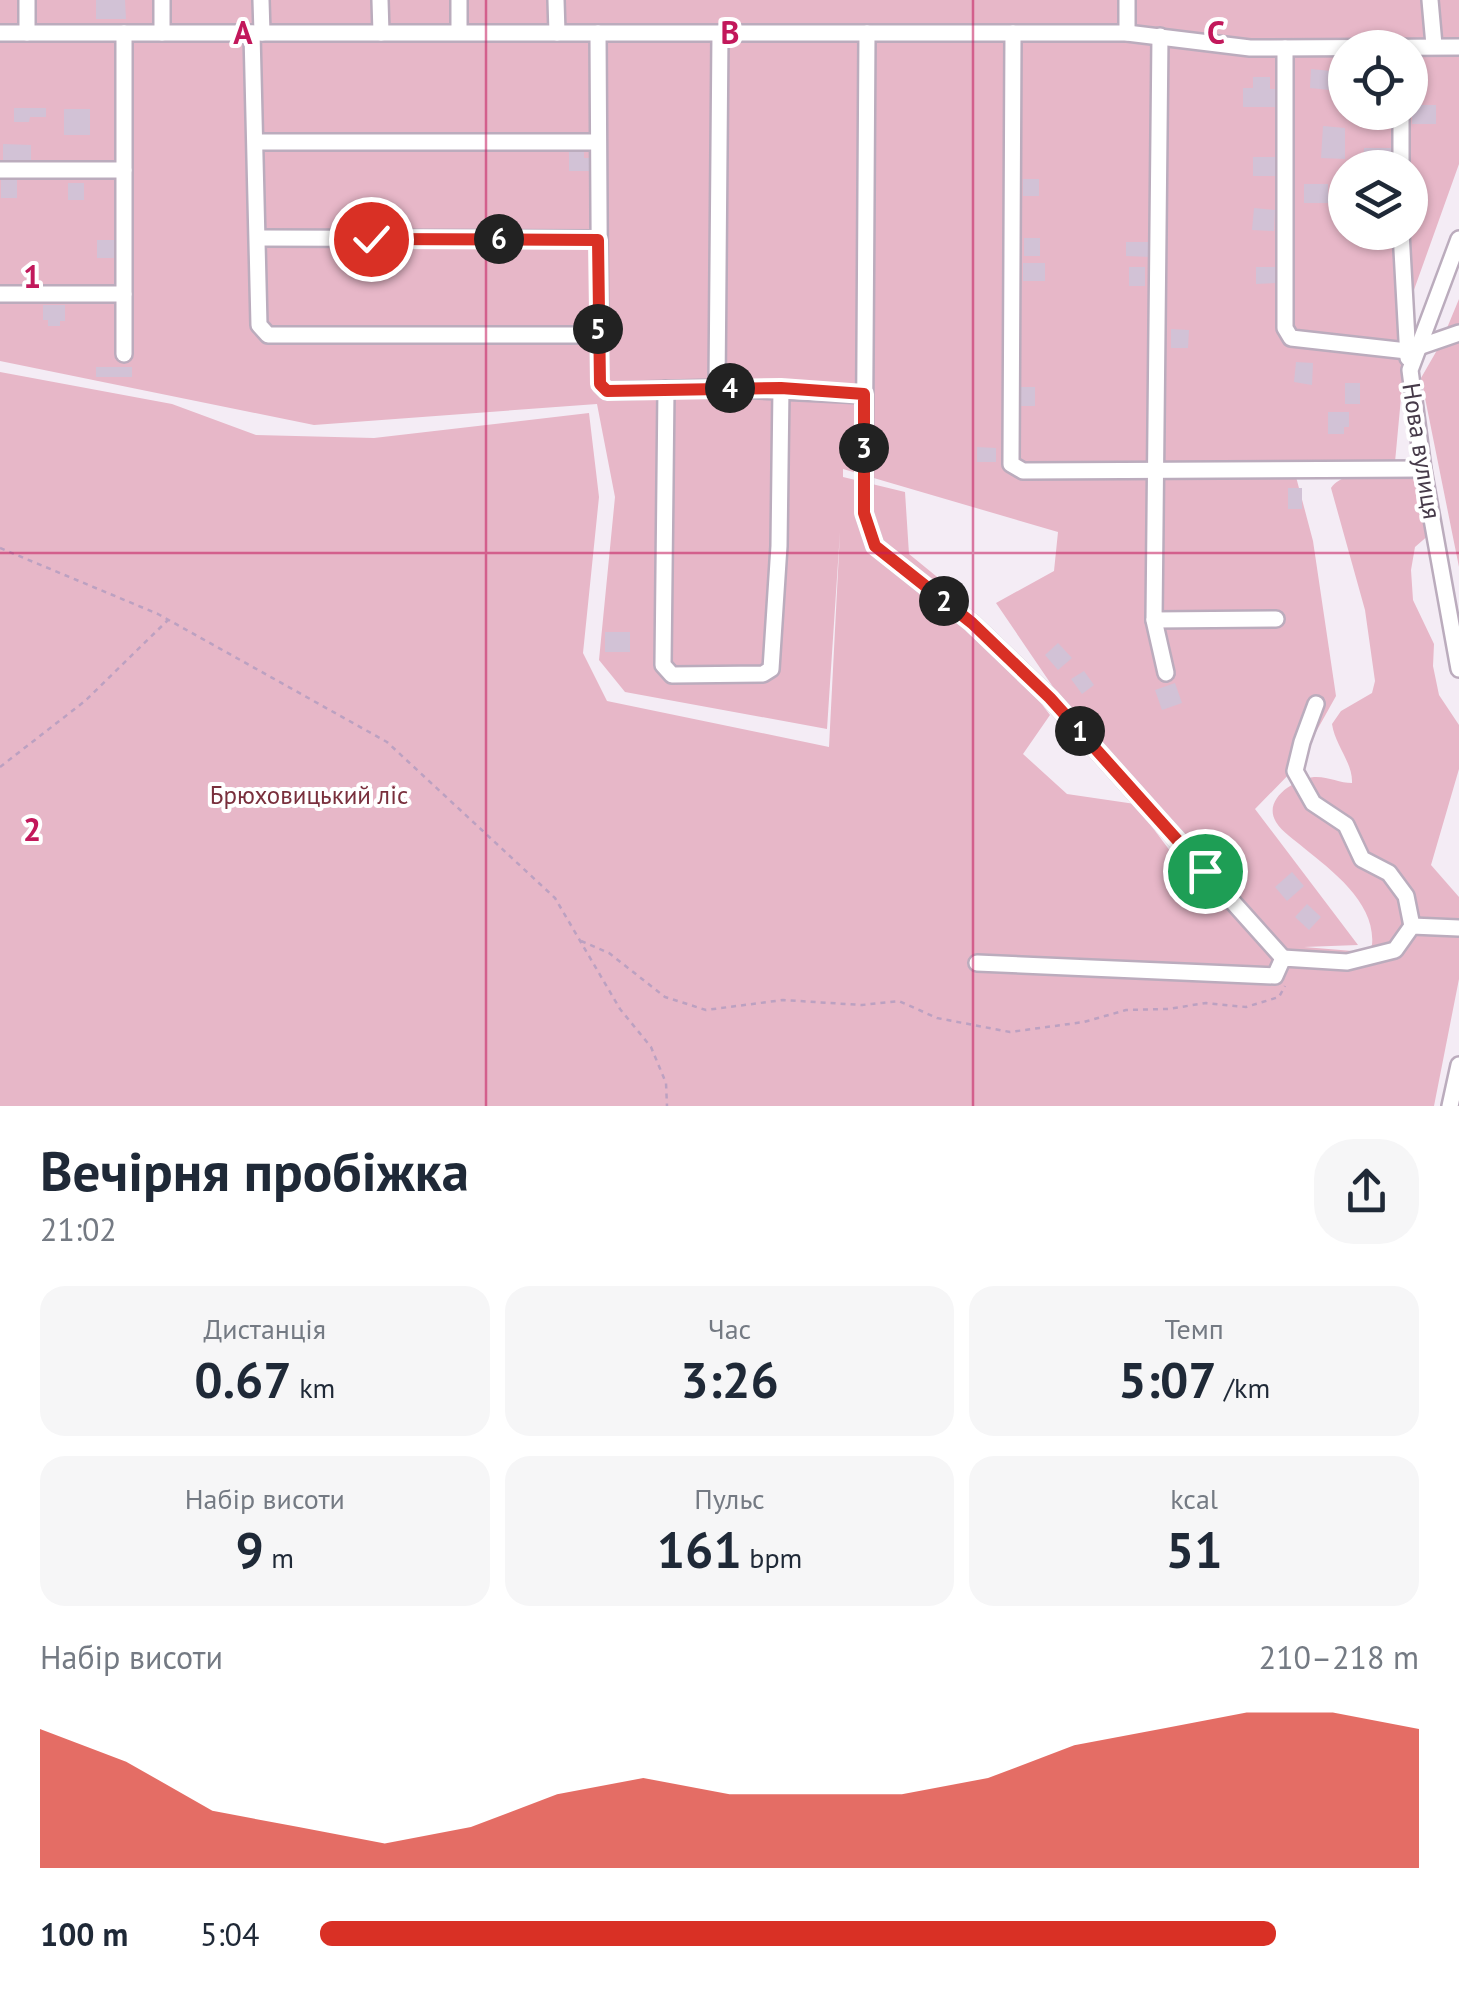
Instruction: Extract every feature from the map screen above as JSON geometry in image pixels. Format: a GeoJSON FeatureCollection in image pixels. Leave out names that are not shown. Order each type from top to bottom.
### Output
{"type":"FeatureCollection","features":[{"type":"Feature","properties":{"kind":"street"},"geometry":{"type":"LineString","coordinates":[[27,0],[27,33]]}},
{"type":"Feature","properties":{"kind":"street"},"geometry":{"type":"LineString","coordinates":[[162,0],[162,33]]}},
{"type":"Feature","properties":{"kind":"street"},"geometry":{"type":"LineString","coordinates":[[262,0],[257,33],[259,325],[268,335],[598,335]]}},
{"type":"Feature","properties":{"kind":"street"},"geometry":{"type":"LineString","coordinates":[[380,0],[381,33]]}},
{"type":"Feature","properties":{"kind":"street"},"geometry":{"type":"LineString","coordinates":[[459,0],[459,32]]}},
{"type":"Feature","properties":{"kind":"street"},"geometry":{"type":"LineString","coordinates":[[556,0],[557,33]]}},
{"type":"Feature","properties":{"kind":"street"},"geometry":{"type":"LineString","coordinates":[[1127,0],[1127,33]]}},
{"type":"Feature","properties":{"kind":"street"},"geometry":{"type":"LineString","coordinates":[[1430,0],[1434,45]]}},
{"type":"Feature","properties":{"kind":"street"},"geometry":{"type":"LineString","coordinates":[[0,33],[1127,33],[1250,48],[1328,48]]}},
{"type":"Feature","properties":{"kind":"street"},"geometry":{"type":"LineString","coordinates":[[124,33],[124,354]]}},
{"type":"Feature","properties":{"kind":"street"},"geometry":{"type":"LineString","coordinates":[[598,33],[600,384],[607,391],[781,388],[864,394]]}},
{"type":"Feature","properties":{"kind":"street"},"geometry":{"type":"LineString","coordinates":[[717,388],[720,33]]}},
{"type":"Feature","properties":{"kind":"street"},"geometry":{"type":"LineString","coordinates":[[867,33],[864,513],[875,546],[972,623],[1050,698],[1283,958],[1347,962],[1395,950],[1412,926],[1406,896],[1389,872],[1362,858],[1346,825],[1313,803],[1295,771],[1316,704]]}},
{"type":"Feature","properties":{"kind":"street"},"geometry":{"type":"LineString","coordinates":[[1013,33],[1010,464],[1023,471],[1423,469]]}},
{"type":"Feature","properties":{"kind":"street"},"geometry":{"type":"LineString","coordinates":[[1160,36],[1154,620],[1166,673]]}},
{"type":"Feature","properties":{"kind":"street"},"geometry":{"type":"LineString","coordinates":[[1428,45],[1459,46]]}},
{"type":"Feature","properties":{"kind":"street"},"geometry":{"type":"LineString","coordinates":[[1285,48],[1285,328],[1291,338],[1412,348],[1459,332]]}},
{"type":"Feature","properties":{"kind":"street"},"geometry":{"type":"LineString","coordinates":[[256,142],[598,142]]}},
{"type":"Feature","properties":{"kind":"street"},"geometry":{"type":"LineString","coordinates":[[0,170],[124,170]]}},
{"type":"Feature","properties":{"kind":"street"},"geometry":{"type":"LineString","coordinates":[[258,238],[598,240]]}},
{"type":"Feature","properties":{"kind":"street","name":"Нова вулиця"},"geometry":{"type":"LineString","coordinates":[[1457,249],[1412,348],[1410,370],[1423,469],[1459,669]]}},
{"type":"Feature","properties":{"kind":"street"},"geometry":{"type":"LineString","coordinates":[[1403,250],[1412,348]]}},
{"type":"Feature","properties":{"kind":"street"},"geometry":{"type":"LineString","coordinates":[[0,294],[124,294]]}},
{"type":"Feature","properties":{"kind":"street"},"geometry":{"type":"LineString","coordinates":[[666,389],[663,666],[672,675],[763,674],[770,670],[779,546],[781,388]]}},
{"type":"Feature","properties":{"kind":"street"},"geometry":{"type":"LineString","coordinates":[[1154,620],[1276,619]]}},
{"type":"Feature","properties":{"kind":"street"},"geometry":{"type":"LineString","coordinates":[[1412,926],[1459,928]]}},
{"type":"Feature","properties":{"kind":"street"},"geometry":{"type":"LineString","coordinates":[[977,963],[1274,976],[1283,958]]}},
{"type":"Feature","properties":{"kind":"street"},"geometry":{"type":"LineString","coordinates":[[1450,1106],[1459,1065]]}},
{"type":"Feature","properties":{"kind":"path"},"geometry":{"type":"LineString","coordinates":[[0,548],[168,619],[387,742],[555,898],[620,1009],[650,1047],[666,1083],[667,1106]]}},
{"type":"Feature","properties":{"kind":"path"},"geometry":{"type":"LineString","coordinates":[[0,767],[85,701],[168,619]]}},
{"type":"Feature","properties":{"kind":"path"},"geometry":{"type":"LineString","coordinates":[[580,940],[609,953],[664,998],[706,1010],[783,1000],[862,1006],[900,1000],[936,1018],[1010,1032],[1084,1022],[1126,1010],[1168,1010],[1206,1003],[1246,1008],[1280,996],[1286,984]]}},
{"type":"Feature","properties":{"kind":"green space","name":"Брюховицький ліс"},"geometry":{"type":"Polygon","coordinates":[[[0,0],[1459,0],[1459,164],[1410,301],[1395,462],[1295,473],[1313,541],[1336,696],[1297,766],[1255,809],[1358,945],[1304,947],[1365,952],[1372,945],[1371,930],[1360,903],[1340,878],[1282,829],[1276,822],[1273,806],[1290,786],[1306,779],[1319,777],[1352,783],[1332,724],[1341,711],[1372,693],[1375,681],[1365,610],[1331,488],[1356,475],[1409,474],[1421,484],[1430,534],[1415,547],[1411,570],[1413,600],[1434,644],[1433,666],[1439,695],[1459,725],[1459,769],[1431,865],[1459,897],[1459,979],[1434,1106],[0,1106],[0,372],[172,404],[256,435],[374,438],[589,413],[599,497],[583,653],[607,701],[829,747],[840,532],[827,729],[625,692],[599,660],[615,497],[597,404],[314,425],[0,361],[0,0]],[[843,469],[843,477],[905,492],[909,554],[958,594],[1050,715],[1023,754],[1067,794],[1135,804],[1188,875],[1214,873],[1083,731],[996,603],[1054,571],[1058,532],[843,469]]]}},
{"type":"Feature","properties":{"kind":"green space"},"geometry":{"type":"Polygon","coordinates":[[[1459,299],[1459,567],[1421,378],[1459,299]]]}},
{"type":"Feature","properties":{"kind":"building"},"geometry":{"type":"Polygon","coordinates":[[[96,0],[125,0],[126,19],[96,19],[96,0]]]}},
{"type":"Feature","properties":{"kind":"building"},"geometry":{"type":"Polygon","coordinates":[[[1311,69],[1328,71],[1328,90],[1310,88],[1311,69]]]}},
{"type":"Feature","properties":{"kind":"building"},"geometry":{"type":"Polygon","coordinates":[[[1253,77],[1270,77],[1270,89],[1278,89],[1278,107],[1243,107],[1243,88],[1253,88],[1253,77]]]}},
{"type":"Feature","properties":{"kind":"building"},"geometry":{"type":"Polygon","coordinates":[[[1428,105],[1436,105],[1436,124],[1428,124],[1428,105]]]}},
{"type":"Feature","properties":{"kind":"building"},"geometry":{"type":"Polygon","coordinates":[[[14,108],[46,108],[46,117],[14,122],[14,108]]]}},
{"type":"Feature","properties":{"kind":"building"},"geometry":{"type":"Polygon","coordinates":[[[64,109],[90,109],[90,135],[64,135],[64,109]]]}},
{"type":"Feature","properties":{"kind":"building"},"geometry":{"type":"Polygon","coordinates":[[[1323,126],[1328,130],[1345,130],[1345,150],[1328,150],[1328,158],[1321,158],[1323,126]]]}},
{"type":"Feature","properties":{"kind":"building"},"geometry":{"type":"Polygon","coordinates":[[[3,144],[31,145],[31,163],[3,163],[3,144]]]}},
{"type":"Feature","properties":{"kind":"building"},"geometry":{"type":"Polygon","coordinates":[[[569,148],[584,148],[584,158],[592,158],[592,171],[569,171],[569,148]]]}},
{"type":"Feature","properties":{"kind":"building"},"geometry":{"type":"Polygon","coordinates":[[[1253,157],[1277,157],[1277,176],[1253,176],[1253,157]]]}},
{"type":"Feature","properties":{"kind":"building"},"geometry":{"type":"Polygon","coordinates":[[[1023,179],[1039,179],[1039,196],[1023,196],[1023,179]]]}},
{"type":"Feature","properties":{"kind":"building"},"geometry":{"type":"Polygon","coordinates":[[[1,180],[17,180],[17,198],[1,198],[1,180]]]}},
{"type":"Feature","properties":{"kind":"building"},"geometry":{"type":"Polygon","coordinates":[[[68,183],[84,183],[84,200],[68,200],[68,183]]]}},
{"type":"Feature","properties":{"kind":"building"},"geometry":{"type":"Polygon","coordinates":[[[1304,184],[1328,184],[1328,203],[1304,203],[1304,184]]]}},
{"type":"Feature","properties":{"kind":"building"},"geometry":{"type":"Polygon","coordinates":[[[1254,208],[1275,210],[1274,231],[1252,230],[1254,208]]]}},
{"type":"Feature","properties":{"kind":"building"},"geometry":{"type":"Polygon","coordinates":[[[1024,238],[1040,238],[1040,256],[1024,256],[1024,238]]]}},
{"type":"Feature","properties":{"kind":"building"},"geometry":{"type":"Polygon","coordinates":[[[97,240],[118,240],[118,258],[97,258],[97,240]]]}},
{"type":"Feature","properties":{"kind":"building"},"geometry":{"type":"Polygon","coordinates":[[[1126,242],[1151,242],[1151,257],[1126,256],[1126,242]]]}},
{"type":"Feature","properties":{"kind":"building"},"geometry":{"type":"Polygon","coordinates":[[[1023,263],[1045,263],[1045,281],[1023,281],[1023,263]]]}},
{"type":"Feature","properties":{"kind":"building"},"geometry":{"type":"Polygon","coordinates":[[[1129,267],[1145,267],[1145,286],[1129,286],[1129,267]]]}},
{"type":"Feature","properties":{"kind":"building"},"geometry":{"type":"Polygon","coordinates":[[[1256,267],[1276,267],[1276,283],[1256,284],[1256,267]]]}},
{"type":"Feature","properties":{"kind":"building"},"geometry":{"type":"Polygon","coordinates":[[[43,305],[65,305],[65,321],[60,321],[60,326],[48,326],[48,320],[43,320],[43,305]]]}},
{"type":"Feature","properties":{"kind":"building"},"geometry":{"type":"Polygon","coordinates":[[[1171,329],[1189,330],[1188,348],[1171,348],[1171,329]]]}},
{"type":"Feature","properties":{"kind":"building"},"geometry":{"type":"Polygon","coordinates":[[[1296,362],[1313,363],[1312,385],[1294,382],[1296,362]]]}},
{"type":"Feature","properties":{"kind":"building"},"geometry":{"type":"Polygon","coordinates":[[[96,367],[132,367],[132,377],[96,377],[96,367]]]}},
{"type":"Feature","properties":{"kind":"building"},"geometry":{"type":"Polygon","coordinates":[[[1345,383],[1360,383],[1360,404],[1345,404],[1345,383]]]}},
{"type":"Feature","properties":{"kind":"building"},"geometry":{"type":"Polygon","coordinates":[[[1018,387],[1035,387],[1035,406],[1018,406],[1018,387]]]}},
{"type":"Feature","properties":{"kind":"building"},"geometry":{"type":"Polygon","coordinates":[[[1328,412],[1349,412],[1349,427],[1344,427],[1344,434],[1328,434],[1328,412]]]}},
{"type":"Feature","properties":{"kind":"building"},"geometry":{"type":"Polygon","coordinates":[[[977,447],[996,448],[996,462],[977,462],[977,447]]]}},
{"type":"Feature","properties":{"kind":"building"},"geometry":{"type":"Polygon","coordinates":[[[1288,488],[1302,488],[1302,509],[1288,509],[1288,488]]]}},
{"type":"Feature","properties":{"kind":"building"},"geometry":{"type":"Polygon","coordinates":[[[605,632],[630,632],[630,652],[605,652],[605,632]]]}},
{"type":"Feature","properties":{"kind":"building"},"geometry":{"type":"Polygon","coordinates":[[[1058,643],[1072,658],[1058,670],[1045,655],[1058,643]]]}},
{"type":"Feature","properties":{"kind":"building"},"geometry":{"type":"Polygon","coordinates":[[[1084,671],[1094,685],[1082,694],[1071,679],[1084,671]]]}},
{"type":"Feature","properties":{"kind":"building"},"geometry":{"type":"Polygon","coordinates":[[[1175,683],[1182,703],[1162,710],[1155,690],[1175,683]]]}},
{"type":"Feature","properties":{"kind":"building"},"geometry":{"type":"Polygon","coordinates":[[[1292,872],[1304,886],[1287,901],[1275,887],[1292,872]]]}},
{"type":"Feature","properties":{"kind":"building"},"geometry":{"type":"Polygon","coordinates":[[[1307,904],[1321,917],[1309,930],[1295,917],[1307,904]]]}},
{"type":"Feature","properties":{"kind":"route"},"geometry":{"type":"LineString","coordinates":[[371,239],[598,240],[600,384],[607,391],[781,388],[864,394],[864,513],[875,546],[972,623],[1050,698],[1205,871]]}}]}
